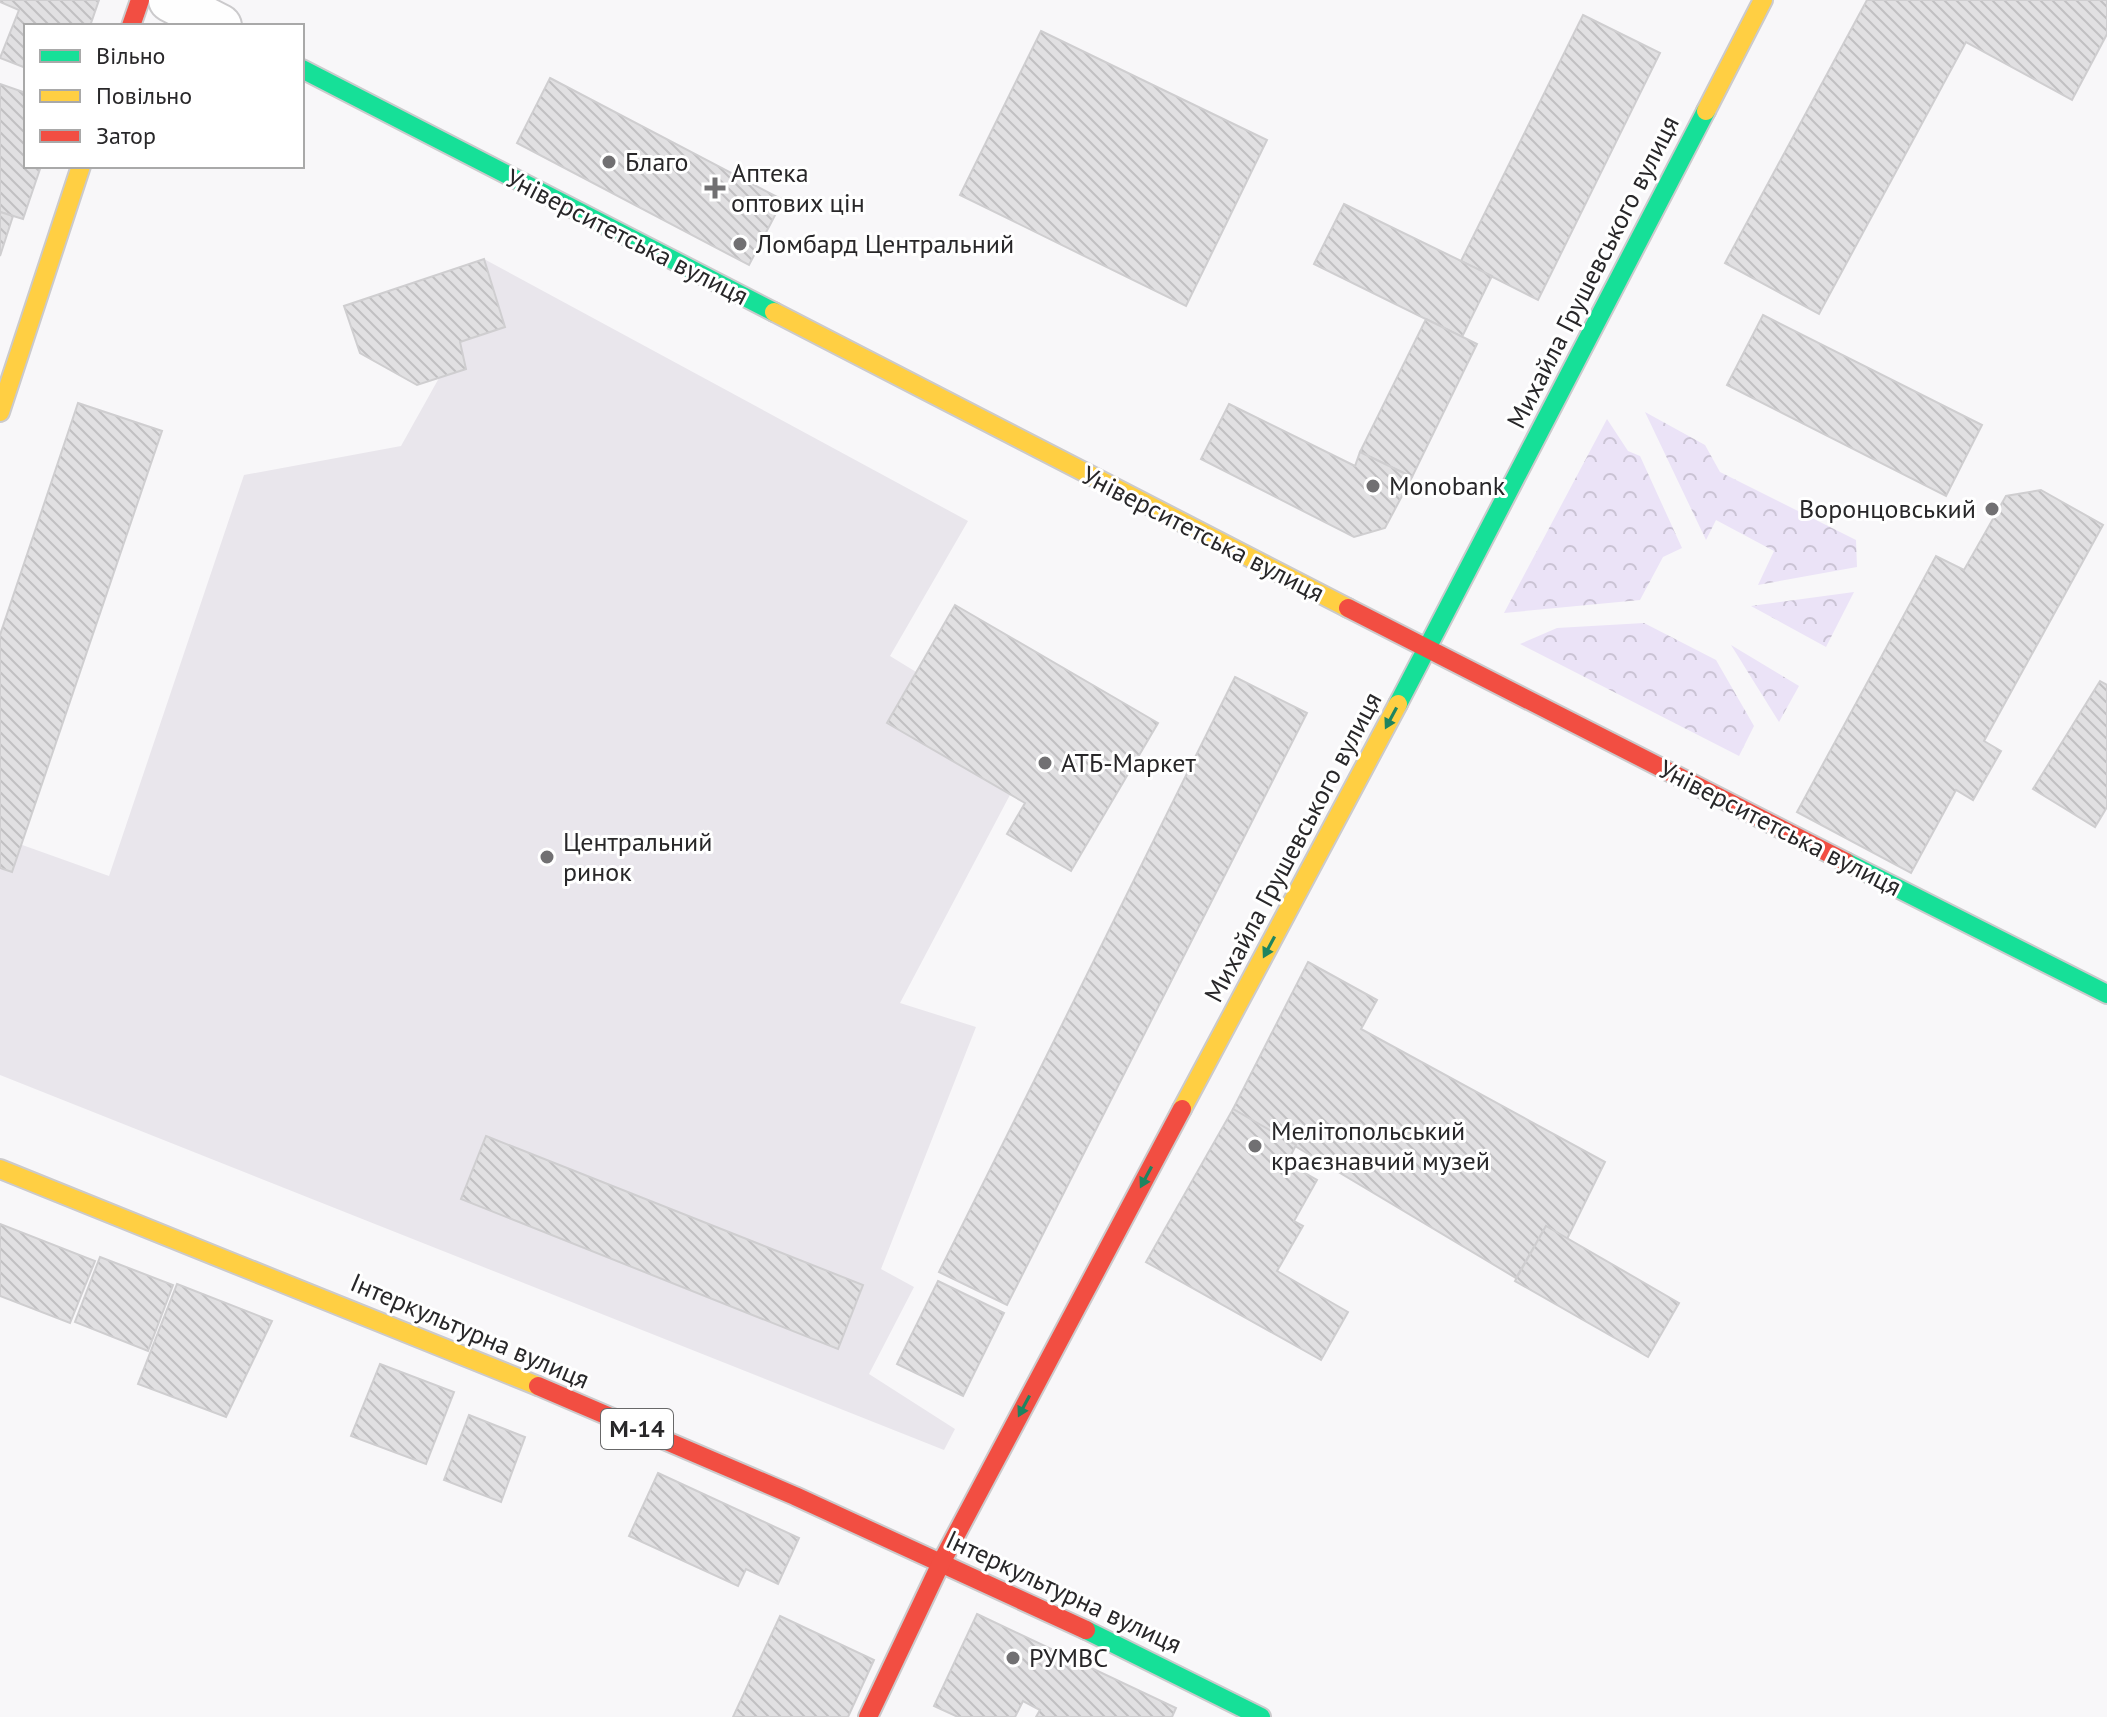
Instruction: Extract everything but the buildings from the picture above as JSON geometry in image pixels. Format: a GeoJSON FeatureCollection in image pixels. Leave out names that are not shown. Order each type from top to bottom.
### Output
{"type":"FeatureCollection","features":[{"type":"Feature","properties":{"kind":"main road"},"geometry":{"type":"LineString","coordinates":[[132,24],[140,0]]}},
{"type":"Feature","properties":{"kind":"main road","name":"Михайла Грушевського вулиця"},"geometry":{"type":"LineString","coordinates":[[868,1717],[941,1563],[1427,649],[1763,0]]}},
{"type":"Feature","properties":{"kind":"main road","name":"Університетська вулиця"},"geometry":{"type":"LineString","coordinates":[[304,70],[1427,649],[2107,994]]}},
{"type":"Feature","properties":{"kind":"main road"},"geometry":{"type":"LineString","coordinates":[[0,412],[80,168]]}},
{"type":"Feature","properties":{"kind":"main road","name":"Інтеркультурна вулиця"},"geometry":{"type":"LineString","coordinates":[[0,1169],[406,1331],[793,1496],[1133,1652],[1261,1717]]}},
{"type":"Feature","properties":{"kind":"street"},"geometry":{"type":"LineString","coordinates":[[170,0],[216,24]]}},
{"type":"Feature","properties":{"kind":"shaded area","name":"Центральний ринок"},"geometry":{"type":"Polygon","coordinates":[[[484,259],[968,521],[890,656],[996,721],[1020,776],[900,1003],[976,1027],[881,1269],[914,1287],[869,1374],[955,1429],[944,1450],[0,1075],[0,837],[109,876],[244,475],[401,446],[439,378],[466,369],[460,342],[505,327],[484,259]]]}},
{"type":"Feature","properties":{"kind":"green space"},"geometry":{"type":"Polygon","coordinates":[[[1645,412],[1705,445],[1720,472],[1856,540],[1857,567],[1758,585],[1774,551],[1716,520],[1706,540],[1645,412]]]}},
{"type":"Feature","properties":{"kind":"green space"},"geometry":{"type":"Polygon","coordinates":[[[1607,419],[1628,451],[1640,456],[1682,548],[1663,557],[1640,600],[1504,613],[1607,419]]]}},
{"type":"Feature","properties":{"kind":"green space"},"geometry":{"type":"Polygon","coordinates":[[[1854,592],[1826,647],[1751,606],[1854,592]]]}},
{"type":"Feature","properties":{"kind":"green space"},"geometry":{"type":"Polygon","coordinates":[[[1644,623],[1716,660],[1754,726],[1739,756],[1520,644],[1557,628],[1644,623]]]}},
{"type":"Feature","properties":{"kind":"green space"},"geometry":{"type":"Polygon","coordinates":[[[1731,645],[1799,686],[1779,722],[1731,645]]]}},
{"type":"Feature","properties":{"kind":"traffic: fast"},"geometry":{"type":"LineString","coordinates":[[304,70],[774,312]]}},
{"type":"Feature","properties":{"kind":"traffic: fast"},"geometry":{"type":"LineString","coordinates":[[1398,704],[1706,111]]}},
{"type":"Feature","properties":{"kind":"traffic: fast"},"geometry":{"type":"LineString","coordinates":[[1846,862],[2107,994]]}},
{"type":"Feature","properties":{"kind":"traffic: fast"},"geometry":{"type":"LineString","coordinates":[[1086,1630],[1261,1717]]}},
{"type":"Feature","properties":{"kind":"traffic: slow"},"geometry":{"type":"LineString","coordinates":[[1706,111],[1763,0]]}},
{"type":"Feature","properties":{"kind":"traffic: slow"},"geometry":{"type":"LineString","coordinates":[[0,412],[80,168]]}},
{"type":"Feature","properties":{"kind":"traffic: slow"},"geometry":{"type":"LineString","coordinates":[[774,312],[1348,608]]}},
{"type":"Feature","properties":{"kind":"traffic: slow"},"geometry":{"type":"LineString","coordinates":[[1182,1109],[1398,704]]}},
{"type":"Feature","properties":{"kind":"traffic: slow"},"geometry":{"type":"LineString","coordinates":[[0,1169],[538,1386]]}},
{"type":"Feature","properties":{"kind":"traffic: jam"},"geometry":{"type":"LineString","coordinates":[[132,24],[140,0]]}},
{"type":"Feature","properties":{"kind":"traffic: jam"},"geometry":{"type":"LineString","coordinates":[[1348,608],[1846,862]]}},
{"type":"Feature","properties":{"kind":"traffic: jam"},"geometry":{"type":"LineString","coordinates":[[868,1717],[941,1563],[1182,1109]]}},
{"type":"Feature","properties":{"kind":"traffic: jam"},"geometry":{"type":"LineString","coordinates":[[538,1386],[795,1496],[1086,1630]]}},
{"type":"Feature","properties":{"kind":"place","name":"Благо"},"geometry":{"type":"Point","coordinates":[609,162]}},
{"type":"Feature","properties":{"kind":"place","name":"Аптека оптових цін"},"geometry":{"type":"Point","coordinates":[715,188]}},
{"type":"Feature","properties":{"kind":"place","name":"Ломбард Центральний"},"geometry":{"type":"Point","coordinates":[740,244]}},
{"type":"Feature","properties":{"kind":"place","name":"Monobank"},"geometry":{"type":"Point","coordinates":[1373,486]}},
{"type":"Feature","properties":{"kind":"place","name":"Воронцовський"},"geometry":{"type":"Point","coordinates":[1992,509]}},
{"type":"Feature","properties":{"kind":"place","name":"АТБ-Маркет"},"geometry":{"type":"Point","coordinates":[1045,763]}},
{"type":"Feature","properties":{"kind":"place","name":"Центральний ринок"},"geometry":{"type":"Point","coordinates":[547,857]}},
{"type":"Feature","properties":{"kind":"place","name":"Мелітопольський краєзнавчий музей"},"geometry":{"type":"Point","coordinates":[1255,1146]}},
{"type":"Feature","properties":{"kind":"place","name":"РУМВC"},"geometry":{"type":"Point","coordinates":[1013,1658]}}]}
